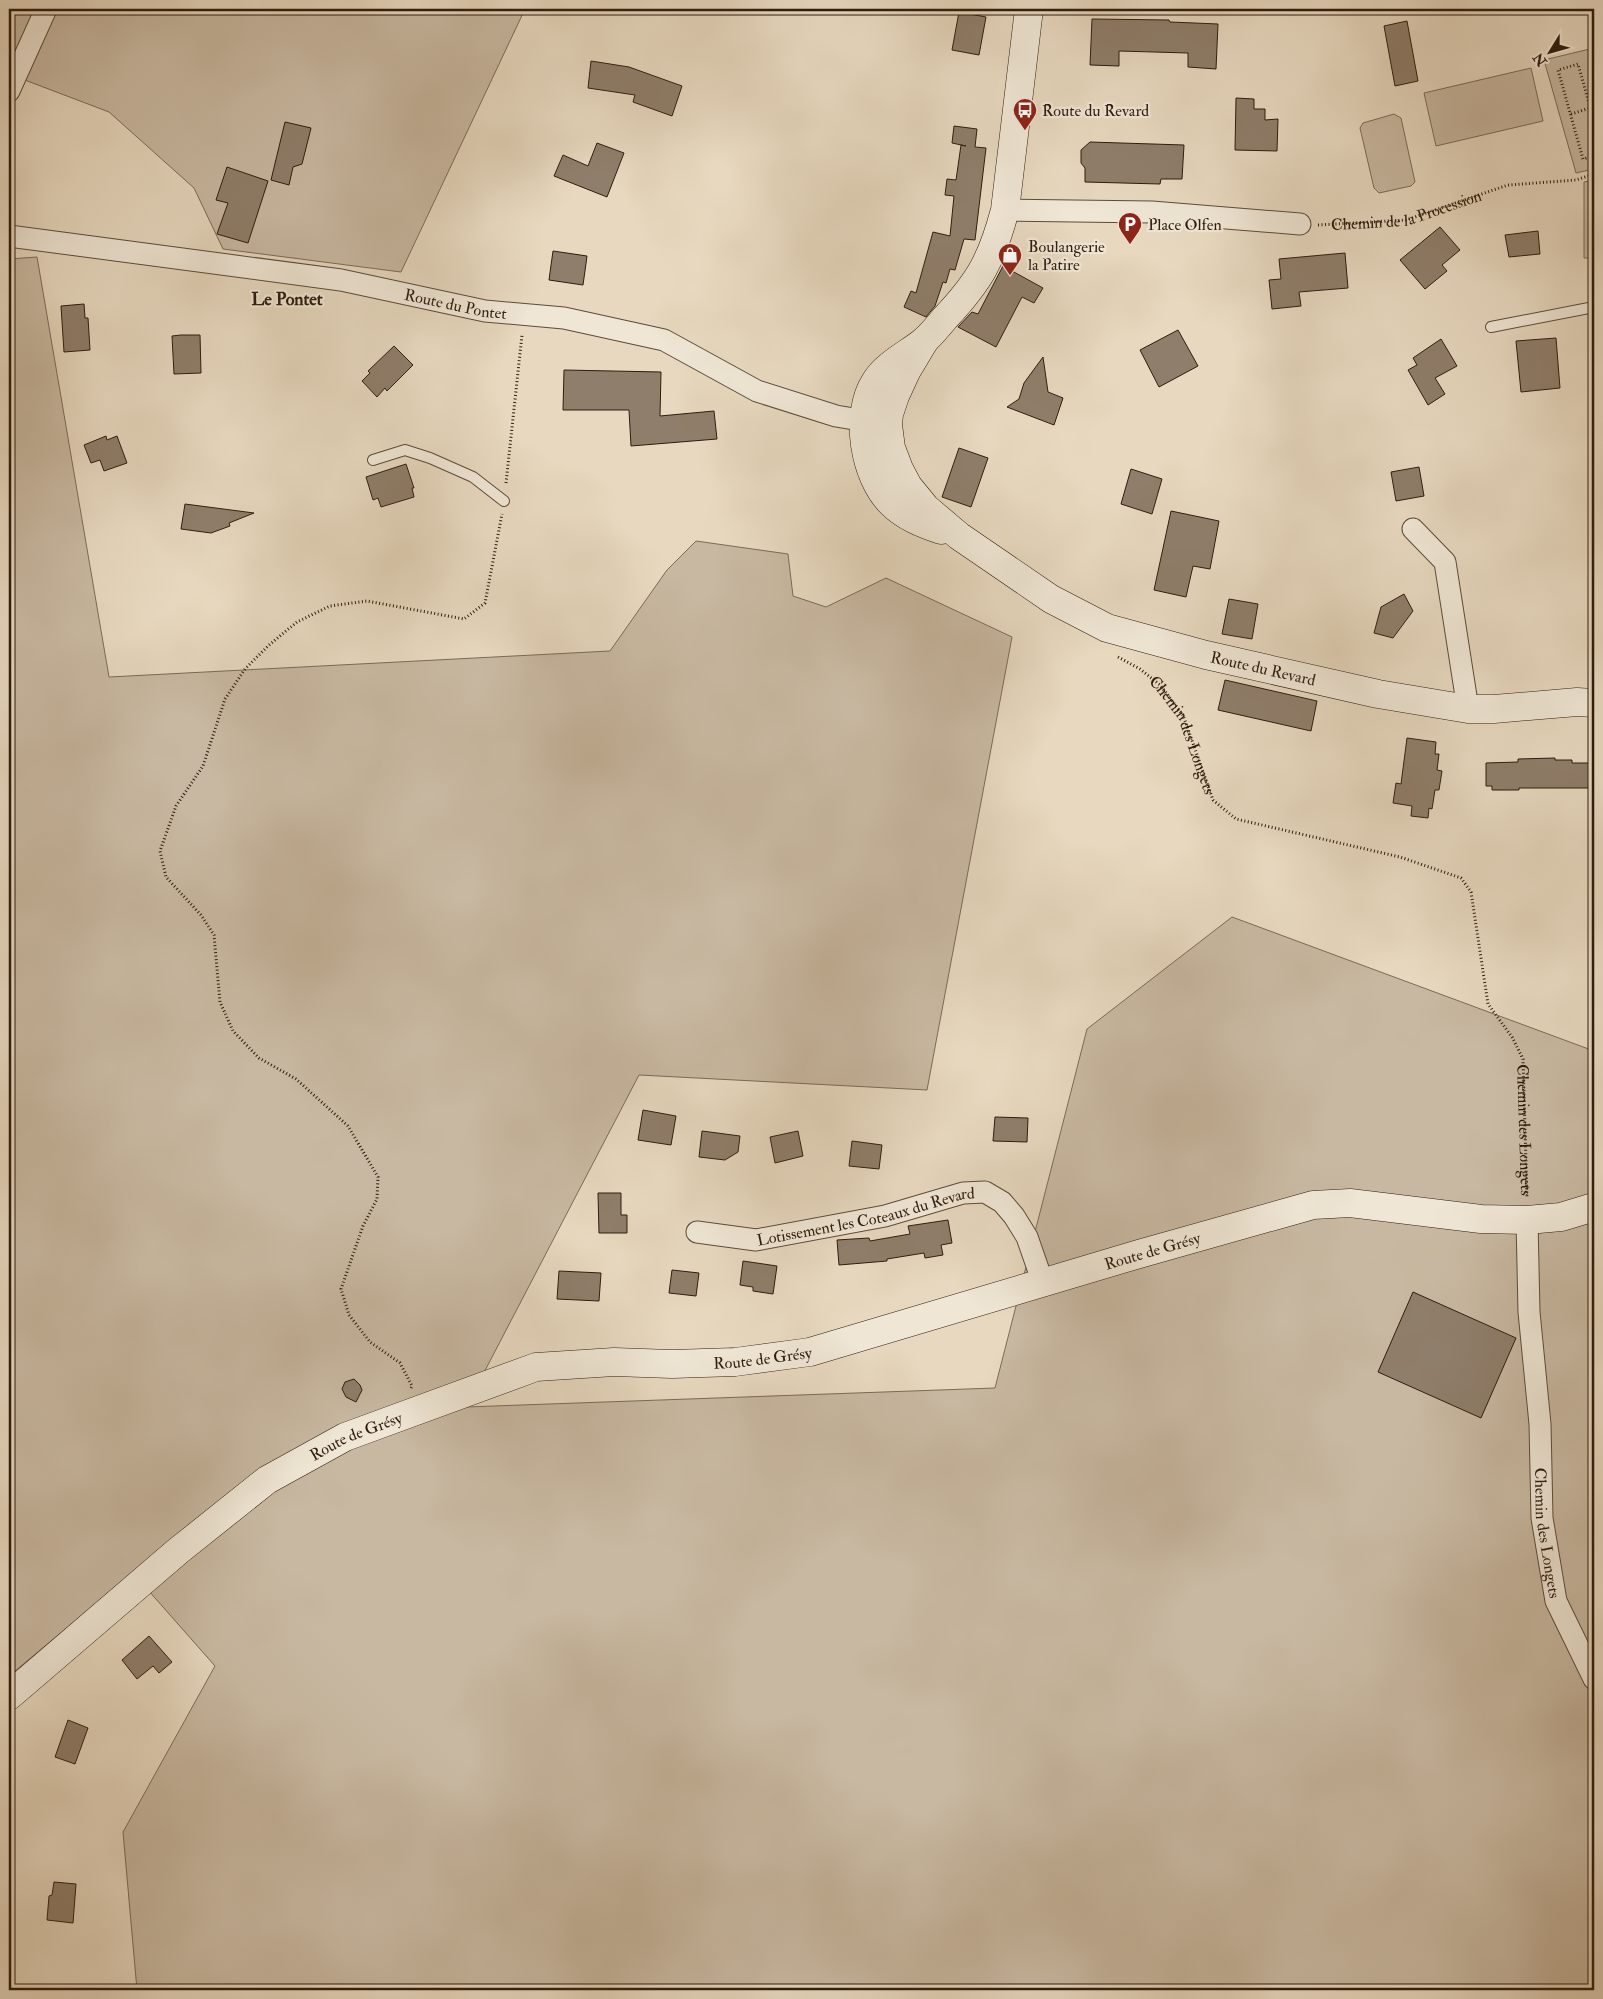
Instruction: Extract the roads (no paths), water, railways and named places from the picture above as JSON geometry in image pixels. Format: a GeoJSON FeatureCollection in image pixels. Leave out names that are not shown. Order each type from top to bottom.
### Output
{"type":"FeatureCollection","features":[{"type":"Feature","properties":{"kind":"main road","name":"Route du Revard"},"geometry":{"type":"LineString","coordinates":[[1029,9],[1005,210],[997,242],[983,272],[965,297],[925,340],[895,361],[875,381],[868,398],[875,423],[867,458],[878,485],[890,503],[912,518],[959,536],[1051,599],[1107,628],[1206,654],[1368,692],[1468,709],[1594,703]]}},
{"type":"Feature","properties":{"kind":"main road","name":"Route de Grésy"},"geometry":{"type":"LineString","coordinates":[[9,1696],[178,1551],[267,1480],[345,1438],[536,1367],[614,1362],[672,1364],[734,1362],[810,1352],[1313,1205],[1350,1203],[1481,1219],[1527,1220],[1561,1217],[1594,1207]]}},
{"type":"Feature","properties":{"kind":"street"},"geometry":{"type":"LineString","coordinates":[[9,91],[46,9]]}},
{"type":"Feature","properties":{"kind":"street"},"geometry":{"type":"LineString","coordinates":[[1005,210],[1152,212],[1300,224]]}},
{"type":"Feature","properties":{"kind":"street","name":"Route du Pontet"},"geometry":{"type":"LineString","coordinates":[[9,236],[341,280],[485,311],[564,318],[664,340],[757,391],[836,416],[875,423]]}},
{"type":"Feature","properties":{"kind":"street"},"geometry":{"type":"LineString","coordinates":[[1413,529],[1445,562],[1468,709]]}},
{"type":"Feature","properties":{"kind":"street","name":"Lotissement les Coteaux du Revard"},"geometry":{"type":"LineString","coordinates":[[697,1232],[756,1240],[885,1216],[963,1193],[985,1192],[1002,1202],[1014,1216],[1027,1237],[1043,1283]]}},
{"type":"Feature","properties":{"kind":"street","name":"Chemin des Longets"},"geometry":{"type":"LineString","coordinates":[[1527,1220],[1529,1312],[1540,1424],[1542,1518],[1556,1601],[1594,1679]]}},
{"type":"Feature","properties":{"kind":"lane"},"geometry":{"type":"LineString","coordinates":[[1491,327],[1594,307]]}},
{"type":"Feature","properties":{"kind":"lane"},"geometry":{"type":"LineString","coordinates":[[374,460],[405,450],[430,458],[473,477],[504,501]]}},
{"type":"Feature","properties":{"kind":"place","name":"Route du Revard"},"geometry":{"type":"Point","coordinates":[1025,131]}},
{"type":"Feature","properties":{"kind":"place","name":"Place Olfen"},"geometry":{"type":"Point","coordinates":[1130,245]}},
{"type":"Feature","properties":{"kind":"place","name":"Boulangerie la Patire"},"geometry":{"type":"Point","coordinates":[1010,276]}},
{"type":"Feature","properties":{"kind":"district","name":"Le Pontet"},"geometry":{"type":"Point","coordinates":[287,299]}}]}
